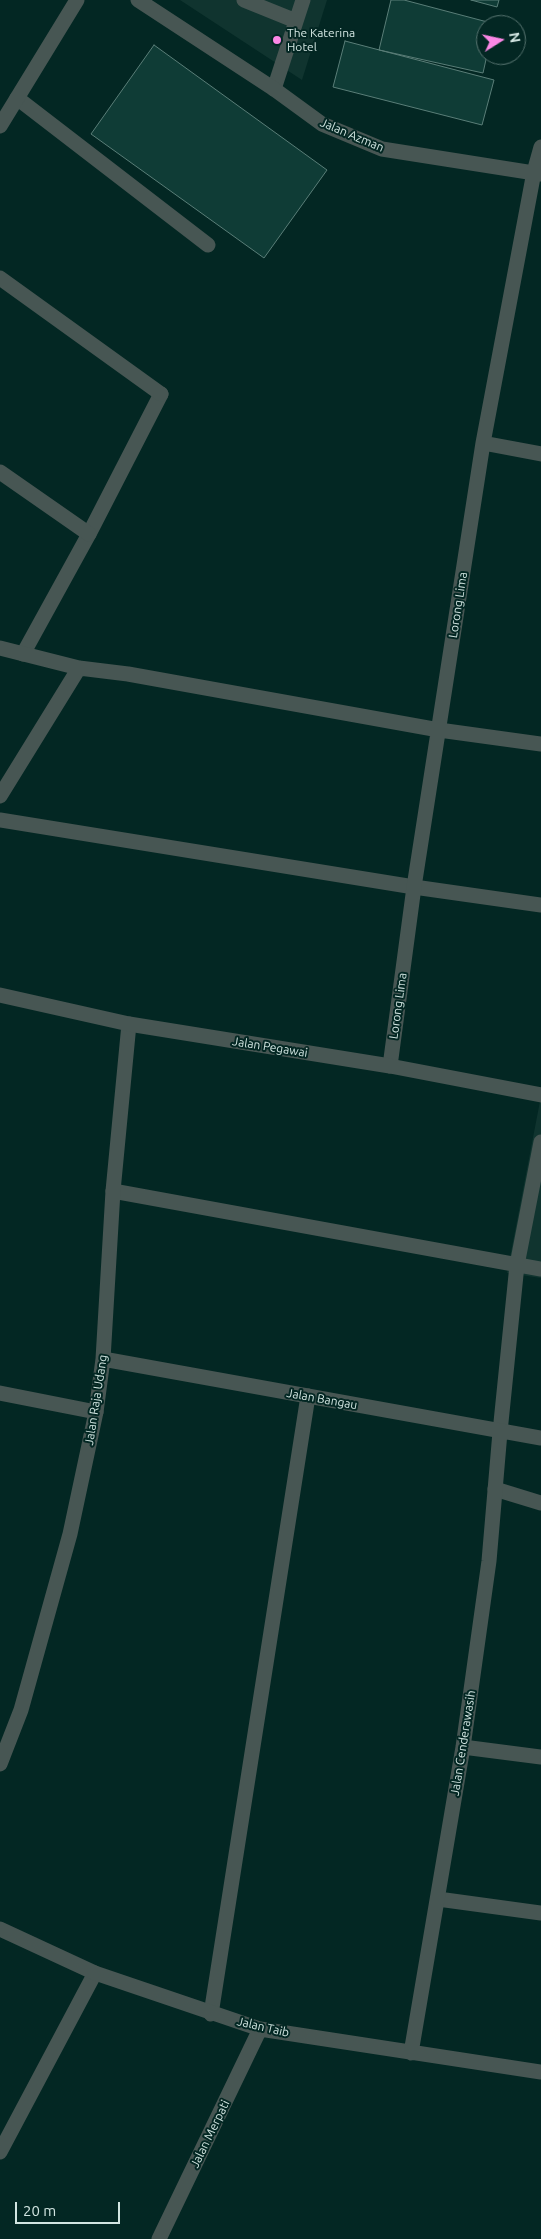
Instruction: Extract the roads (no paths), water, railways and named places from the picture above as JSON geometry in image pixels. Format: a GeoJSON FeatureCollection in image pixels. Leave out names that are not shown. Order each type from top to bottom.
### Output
{"type":"FeatureCollection","features":[{"type":"Feature","properties":{"kind":"street"},"geometry":{"type":"LineString","coordinates":[[0,126],[77,0]]}},
{"type":"Feature","properties":{"kind":"street","name":"Jalan Azman"},"geometry":{"type":"LineString","coordinates":[[138,0],[274,88],[322,124],[382,150],[537,173]]}},
{"type":"Feature","properties":{"kind":"street"},"geometry":{"type":"LineString","coordinates":[[244,0],[296,21]]}},
{"type":"Feature","properties":{"kind":"street"},"geometry":{"type":"LineString","coordinates":[[274,88],[302,0]]}},
{"type":"Feature","properties":{"kind":"street"},"geometry":{"type":"LineString","coordinates":[[17,98],[208,245]]}},
{"type":"Feature","properties":{"kind":"street","name":"Lorong Lima"},"geometry":{"type":"LineString","coordinates":[[390,1066],[414,887],[483,443],[541,146]]}},
{"type":"Feature","properties":{"kind":"street"},"geometry":{"type":"LineString","coordinates":[[0,278],[161,394],[89,534],[23,654]]}},
{"type":"Feature","properties":{"kind":"street"},"geometry":{"type":"LineString","coordinates":[[483,443],[541,454]]}},
{"type":"Feature","properties":{"kind":"street"},"geometry":{"type":"LineString","coordinates":[[0,472],[89,534]]}},
{"type":"Feature","properties":{"kind":"street"},"geometry":{"type":"LineString","coordinates":[[0,648],[79,668],[128,674],[439,730],[541,744]]}},
{"type":"Feature","properties":{"kind":"street"},"geometry":{"type":"LineString","coordinates":[[0,796],[79,668]]}},
{"type":"Feature","properties":{"kind":"street"},"geometry":{"type":"LineString","coordinates":[[0,820],[414,887],[541,905]]}},
{"type":"Feature","properties":{"kind":"street","name":"Jalan Pegawai"},"geometry":{"type":"LineString","coordinates":[[0,995],[129,1024],[390,1066],[541,1095]]}},
{"type":"Feature","properties":{"kind":"street","name":"Jalan Raja Udang"},"geometry":{"type":"LineString","coordinates":[[0,1764],[21,1710],[70,1534],[96,1412],[103,1359],[114,1191],[129,1024]]}},
{"type":"Feature","properties":{"kind":"street","name":"Jalan Cenderawasih"},"geometry":{"type":"LineString","coordinates":[[411,2053],[438,1899],[489,1561],[517,1265],[541,1142]]}},
{"type":"Feature","properties":{"kind":"street"},"geometry":{"type":"LineString","coordinates":[[114,1191],[541,1269]]}},
{"type":"Feature","properties":{"kind":"street","name":"Jalan Bangau"},"geometry":{"type":"LineString","coordinates":[[103,1359],[541,1438]]}},
{"type":"Feature","properties":{"kind":"street"},"geometry":{"type":"LineString","coordinates":[[0,1393],[96,1412]]}},
{"type":"Feature","properties":{"kind":"street"},"geometry":{"type":"LineString","coordinates":[[211,2014],[308,1396]]}},
{"type":"Feature","properties":{"kind":"street"},"geometry":{"type":"LineString","coordinates":[[495,1489],[541,1503]]}},
{"type":"Feature","properties":{"kind":"street"},"geometry":{"type":"LineString","coordinates":[[462,1746],[541,1757]]}},
{"type":"Feature","properties":{"kind":"street"},"geometry":{"type":"LineString","coordinates":[[438,1899],[541,1912]]}},
{"type":"Feature","properties":{"kind":"street","name":"Jalan Taib"},"geometry":{"type":"LineString","coordinates":[[0,1929],[96,1973],[211,2014],[260,2029],[541,2072]]}},
{"type":"Feature","properties":{"kind":"street"},"geometry":{"type":"LineString","coordinates":[[0,2152],[96,1973]]}},
{"type":"Feature","properties":{"kind":"street","name":"Jalan Merpati"},"geometry":{"type":"LineString","coordinates":[[159,2239],[260,2029]]}},
{"type":"Feature","properties":{"kind":"place","name":"The Katerina Hotel"},"geometry":{"type":"Point","coordinates":[277,40]}}]}
